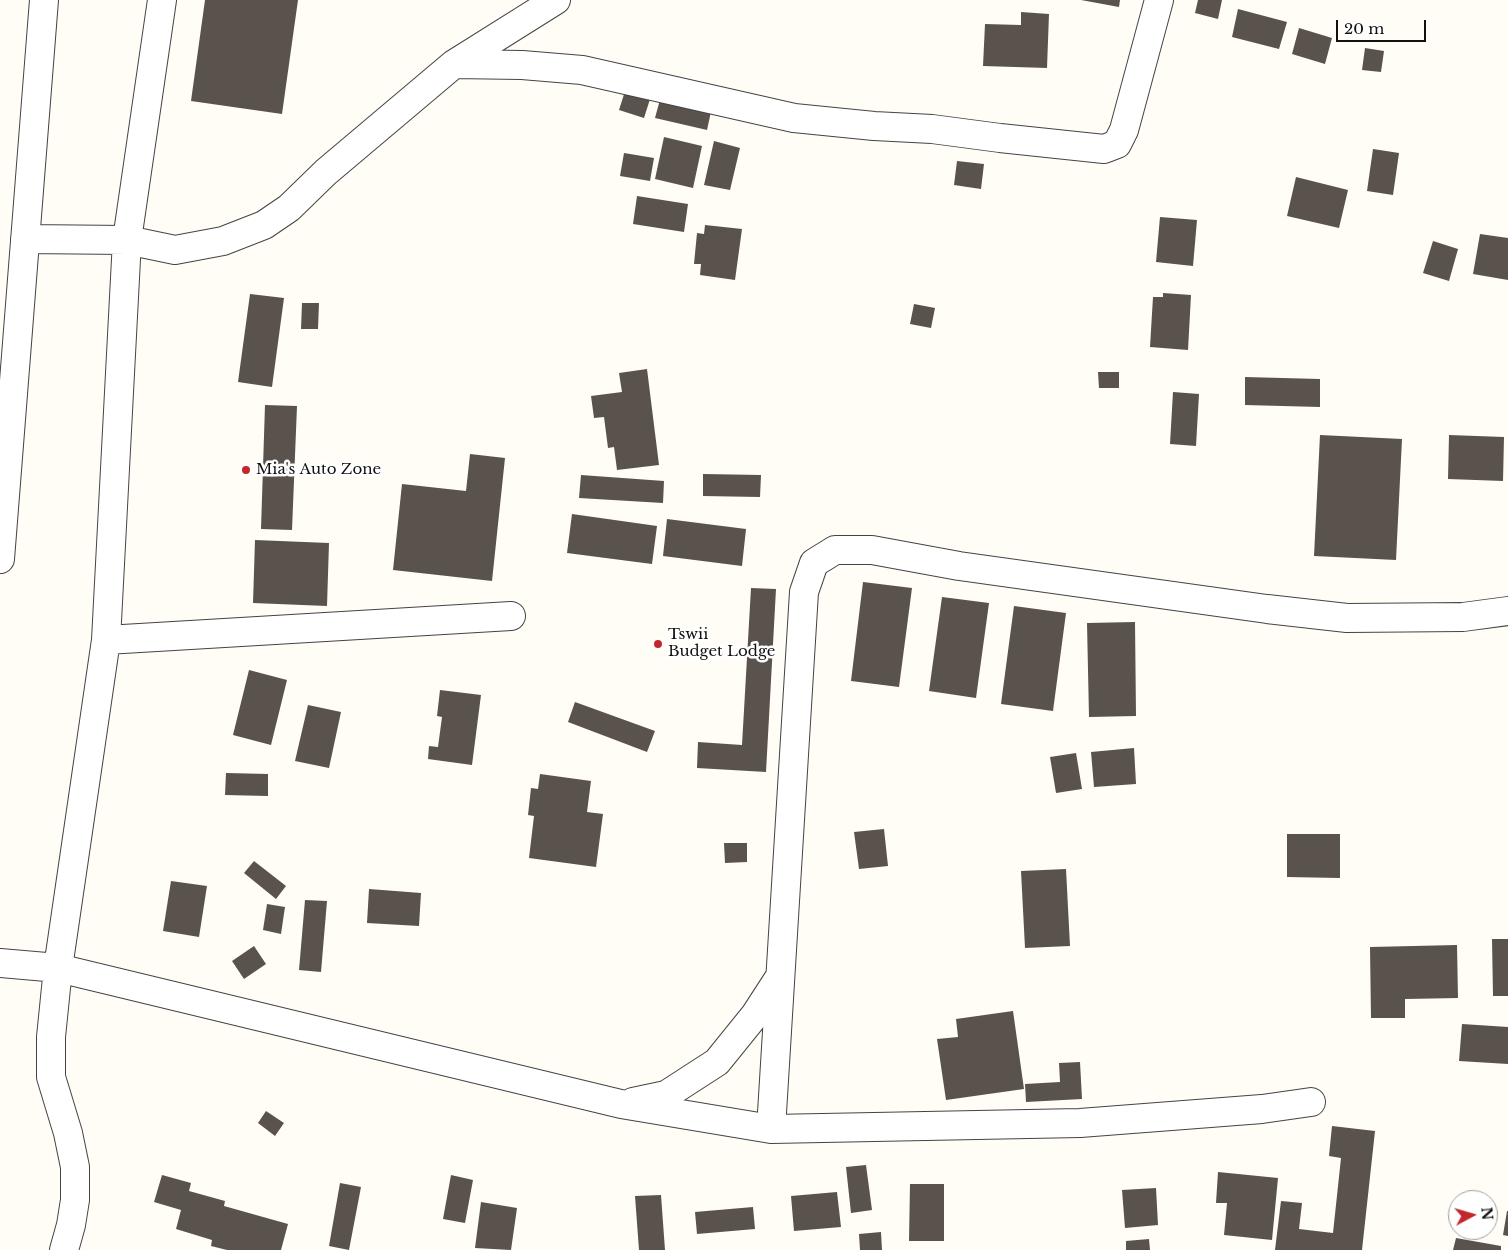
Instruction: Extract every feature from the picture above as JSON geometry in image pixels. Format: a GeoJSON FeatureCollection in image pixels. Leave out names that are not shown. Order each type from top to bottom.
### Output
{"type":"FeatureCollection","features":[{"type":"Feature","properties":{"kind":"street"},"geometry":{"type":"LineString","coordinates":[[0,559],[9,318],[25,239],[44,0]]}},
{"type":"Feature","properties":{"kind":"street"},"geometry":{"type":"LineString","coordinates":[[64,1250],[75,1200],[75,1167],[68,1133],[51,1077],[51,1037],[58,968],[106,640],[127,240],[162,0]]}},
{"type":"Feature","properties":{"kind":"street"},"geometry":{"type":"LineString","coordinates":[[25,239],[127,240],[176,250],[223,241],[264,225],[289,208],[326,172],[454,64],[556,0]]}},
{"type":"Feature","properties":{"kind":"street"},"geometry":{"type":"LineString","coordinates":[[454,64],[522,65],[582,70],[794,118],[874,126],[932,129],[1104,149],[1117,144],[1124,130],[1160,0]]}},
{"type":"Feature","properties":{"kind":"street"},"geometry":{"type":"LineString","coordinates":[[771,1129],[804,592],[814,564],[835,550],[872,550],[959,566],[1267,609],[1347,618],[1463,617],[1508,611]]}},
{"type":"Feature","properties":{"kind":"street"},"geometry":{"type":"LineString","coordinates":[[106,640],[511,616]]}},
{"type":"Feature","properties":{"kind":"street"},"geometry":{"type":"LineString","coordinates":[[0,963],[58,968],[621,1104],[771,1129],[1080,1123],[1253,1109],[1311,1102]]}},
{"type":"Feature","properties":{"kind":"street"},"geometry":{"type":"LineString","coordinates":[[621,1104],[666,1095],[717,1062],[755,1015],[780,976]]}},
{"type":"Feature","properties":{"kind":"building"},"geometry":{"type":"Polygon","coordinates":[[[205,0],[298,0],[282,114],[191,101],[205,0]]]}},
{"type":"Feature","properties":{"kind":"building"},"geometry":{"type":"Polygon","coordinates":[[[1081,0],[1120,0],[1119,7],[1081,0]]]}},
{"type":"Feature","properties":{"kind":"building"},"geometry":{"type":"Polygon","coordinates":[[[1198,0],[1222,0],[1218,19],[1195,13],[1198,0]]]}},
{"type":"Feature","properties":{"kind":"building"},"geometry":{"type":"Polygon","coordinates":[[[1238,9],[1287,22],[1279,49],[1232,37],[1238,9]]]}},
{"type":"Feature","properties":{"kind":"building"},"geometry":{"type":"Polygon","coordinates":[[[1021,12],[1049,14],[1047,68],[983,66],[985,24],[1021,25],[1021,12]]]}},
{"type":"Feature","properties":{"kind":"building"},"geometry":{"type":"Polygon","coordinates":[[[1299,28],[1332,38],[1325,64],[1292,54],[1299,28]]]}},
{"type":"Feature","properties":{"kind":"building"},"geometry":{"type":"Polygon","coordinates":[[[1365,48],[1384,51],[1381,72],[1362,70],[1365,48]]]}},
{"type":"Feature","properties":{"kind":"building"},"geometry":{"type":"Polygon","coordinates":[[[626,88],[651,96],[644,118],[619,110],[626,88]]]}},
{"type":"Feature","properties":{"kind":"building"},"geometry":{"type":"Polygon","coordinates":[[[661,96],[712,107],[707,130],[655,118],[661,96]]]}},
{"type":"Feature","properties":{"kind":"building"},"geometry":{"type":"Polygon","coordinates":[[[664,137],[702,146],[693,188],[655,179],[664,137]]]}},
{"type":"Feature","properties":{"kind":"building"},"geometry":{"type":"Polygon","coordinates":[[[714,141],[740,148],[730,190],[704,185],[714,141]]]}},
{"type":"Feature","properties":{"kind":"building"},"geometry":{"type":"Polygon","coordinates":[[[1373,149],[1399,153],[1393,195],[1367,191],[1373,149]]]}},
{"type":"Feature","properties":{"kind":"building"},"geometry":{"type":"Polygon","coordinates":[[[624,153],[654,158],[650,181],[620,176],[624,153]]]}},
{"type":"Feature","properties":{"kind":"building"},"geometry":{"type":"Polygon","coordinates":[[[957,161],[984,164],[981,189],[954,185],[957,161]]]}},
{"type":"Feature","properties":{"kind":"building"},"geometry":{"type":"Polygon","coordinates":[[[1296,177],[1348,190],[1339,228],[1287,216],[1296,177]]]}},
{"type":"Feature","properties":{"kind":"building"},"geometry":{"type":"Polygon","coordinates":[[[637,196],[688,204],[684,232],[633,224],[637,196]]]}},
{"type":"Feature","properties":{"kind":"building"},"geometry":{"type":"Polygon","coordinates":[[[1160,217],[1197,220],[1193,266],[1156,262],[1160,217]]]}},
{"type":"Feature","properties":{"kind":"building"},"geometry":{"type":"Polygon","coordinates":[[[705,225],[742,229],[735,280],[700,275],[701,264],[694,264],[697,233],[704,234],[705,225]]]}},
{"type":"Feature","properties":{"kind":"building"},"geometry":{"type":"Polygon","coordinates":[[[1480,234],[1508,238],[1508,280],[1473,274],[1480,234]]]}},
{"type":"Feature","properties":{"kind":"building"},"geometry":{"type":"Polygon","coordinates":[[[1433,241],[1458,249],[1449,281],[1423,273],[1433,241]]]}},
{"type":"Feature","properties":{"kind":"building"},"geometry":{"type":"Polygon","coordinates":[[[1163,293],[1191,295],[1188,350],[1150,347],[1153,297],[1163,297],[1163,293]]]}},
{"type":"Feature","properties":{"kind":"building"},"geometry":{"type":"Polygon","coordinates":[[[250,294],[284,298],[272,387],[238,382],[250,294]]]}},
{"type":"Feature","properties":{"kind":"building"},"geometry":{"type":"Polygon","coordinates":[[[302,303],[319,303],[318,329],[301,329],[302,303]]]}},
{"type":"Feature","properties":{"kind":"building"},"geometry":{"type":"Polygon","coordinates":[[[914,304],[935,308],[931,328],[910,324],[914,304]]]}},
{"type":"Feature","properties":{"kind":"building"},"geometry":{"type":"Polygon","coordinates":[[[647,369],[659,465],[617,470],[614,447],[608,448],[604,417],[594,418],[591,396],[622,392],[619,373],[647,369]]]}},
{"type":"Feature","properties":{"kind":"building"},"geometry":{"type":"Polygon","coordinates":[[[1098,372],[1119,372],[1119,388],[1099,388],[1098,372]]]}},
{"type":"Feature","properties":{"kind":"building"},"geometry":{"type":"Polygon","coordinates":[[[1245,377],[1320,379],[1320,407],[1245,405],[1245,377]]]}},
{"type":"Feature","properties":{"kind":"building"},"geometry":{"type":"Polygon","coordinates":[[[1173,392],[1199,394],[1196,446],[1170,444],[1173,392]]]}},
{"type":"Feature","properties":{"kind":"building"},"geometry":{"type":"Polygon","coordinates":[[[265,405],[297,406],[292,530],[261,529],[265,405]]]}},
{"type":"Feature","properties":{"kind":"building"},"geometry":{"type":"Polygon","coordinates":[[[1320,435],[1402,439],[1396,560],[1314,556],[1320,435]]]}},
{"type":"Feature","properties":{"kind":"building"},"geometry":{"type":"Polygon","coordinates":[[[1449,435],[1504,437],[1503,481],[1448,479],[1449,435]]]}},
{"type":"Feature","properties":{"kind":"building"},"geometry":{"type":"Polygon","coordinates":[[[470,454],[505,458],[492,581],[393,570],[402,484],[466,491],[470,454]]]}},
{"type":"Feature","properties":{"kind":"building"},"geometry":{"type":"Polygon","coordinates":[[[703,474],[761,475],[760,497],[703,496],[703,474]]]}},
{"type":"Feature","properties":{"kind":"building"},"geometry":{"type":"Polygon","coordinates":[[[581,475],[664,481],[663,503],[579,498],[581,475]]]}},
{"type":"Feature","properties":{"kind":"building"},"geometry":{"type":"Polygon","coordinates":[[[572,514],[657,526],[652,564],[567,553],[572,514]]]}},
{"type":"Feature","properties":{"kind":"building"},"geometry":{"type":"Polygon","coordinates":[[[667,519],[746,529],[742,566],[663,556],[667,519]]]}},
{"type":"Feature","properties":{"kind":"building"},"geometry":{"type":"Polygon","coordinates":[[[255,540],[329,543],[327,606],[253,603],[255,540]]]}},
{"type":"Feature","properties":{"kind":"building"},"geometry":{"type":"Polygon","coordinates":[[[863,582],[912,588],[899,687],[851,681],[863,582]]]}},
{"type":"Feature","properties":{"kind":"building"},"geometry":{"type":"Polygon","coordinates":[[[751,588],[776,589],[766,772],[697,768],[698,742],[742,745],[751,588]]]}},
{"type":"Feature","properties":{"kind":"building"},"geometry":{"type":"Polygon","coordinates":[[[942,597],[989,603],[976,698],[929,691],[942,597]]]}},
{"type":"Feature","properties":{"kind":"building"},"geometry":{"type":"Polygon","coordinates":[[[1014,606],[1066,613],[1053,711],[1001,704],[1014,606]]]}},
{"type":"Feature","properties":{"kind":"building"},"geometry":{"type":"Polygon","coordinates":[[[1135,622],[1136,716],[1089,717],[1087,623],[1135,622]]]}},
{"type":"Feature","properties":{"kind":"building"},"geometry":{"type":"Polygon","coordinates":[[[249,670],[287,680],[271,745],[233,735],[249,670]]]}},
{"type":"Feature","properties":{"kind":"building"},"geometry":{"type":"Polygon","coordinates":[[[440,690],[481,695],[472,765],[428,759],[429,746],[438,747],[442,717],[437,716],[440,690]]]}},
{"type":"Feature","properties":{"kind":"building"},"geometry":{"type":"Polygon","coordinates":[[[575,702],[655,731],[647,752],[568,722],[575,702]]]}},
{"type":"Feature","properties":{"kind":"building"},"geometry":{"type":"Polygon","coordinates":[[[308,705],[341,712],[329,768],[295,761],[308,705]]]}},
{"type":"Feature","properties":{"kind":"building"},"geometry":{"type":"Polygon","coordinates":[[[1134,748],[1136,784],[1094,787],[1091,752],[1134,748]]]}},
{"type":"Feature","properties":{"kind":"building"},"geometry":{"type":"Polygon","coordinates":[[[1076,753],[1082,789],[1056,793],[1050,757],[1076,753]]]}},
{"type":"Feature","properties":{"kind":"building"},"geometry":{"type":"Polygon","coordinates":[[[226,773],[268,774],[268,796],[225,795],[226,773]]]}},
{"type":"Feature","properties":{"kind":"building"},"geometry":{"type":"Polygon","coordinates":[[[540,774],[591,781],[587,812],[603,814],[596,867],[529,858],[534,816],[528,815],[531,788],[538,789],[540,774]]]}},
{"type":"Feature","properties":{"kind":"building"},"geometry":{"type":"Polygon","coordinates":[[[884,829],[888,866],[859,869],[854,832],[884,829]]]}},
{"type":"Feature","properties":{"kind":"building"},"geometry":{"type":"Polygon","coordinates":[[[1287,834],[1340,834],[1340,878],[1287,877],[1287,834]]]}},
{"type":"Feature","properties":{"kind":"building"},"geometry":{"type":"Polygon","coordinates":[[[724,843],[747,843],[747,862],[725,863],[724,843]]]}},
{"type":"Feature","properties":{"kind":"building"},"geometry":{"type":"Polygon","coordinates":[[[254,861],[286,886],[276,899],[244,873],[254,861]]]}},
{"type":"Feature","properties":{"kind":"building"},"geometry":{"type":"Polygon","coordinates":[[[1066,869],[1070,946],[1025,948],[1021,871],[1066,869]]]}},
{"type":"Feature","properties":{"kind":"building"},"geometry":{"type":"Polygon","coordinates":[[[171,881],[207,886],[199,937],[163,931],[171,881]]]}},
{"type":"Feature","properties":{"kind":"building"},"geometry":{"type":"Polygon","coordinates":[[[369,889],[421,893],[419,926],[367,923],[369,889]]]}},
{"type":"Feature","properties":{"kind":"building"},"geometry":{"type":"Polygon","coordinates":[[[305,900],[327,901],[321,972],[299,970],[305,900]]]}},
{"type":"Feature","properties":{"kind":"building"},"geometry":{"type":"Polygon","coordinates":[[[267,904],[285,907],[281,934],[263,930],[267,904]]]}},
{"type":"Feature","properties":{"kind":"building"},"geometry":{"type":"Polygon","coordinates":[[[1492,939],[1508,939],[1508,996],[1493,996],[1492,939]]]}},
{"type":"Feature","properties":{"kind":"building"},"geometry":{"type":"Polygon","coordinates":[[[1457,945],[1458,998],[1405,999],[1405,1018],[1371,1018],[1370,947],[1457,945]]]}},
{"type":"Feature","properties":{"kind":"building"},"geometry":{"type":"Polygon","coordinates":[[[254,946],[266,964],[244,979],[232,961],[254,946]]]}},
{"type":"Feature","properties":{"kind":"building"},"geometry":{"type":"Polygon","coordinates":[[[1013,1011],[1024,1089],[946,1100],[937,1039],[958,1037],[956,1019],[1013,1011]]]}},
{"type":"Feature","properties":{"kind":"building"},"geometry":{"type":"Polygon","coordinates":[[[1462,1024],[1508,1027],[1508,1064],[1459,1061],[1462,1024]]]}},
{"type":"Feature","properties":{"kind":"building"},"geometry":{"type":"Polygon","coordinates":[[[1080,1062],[1082,1099],[1026,1102],[1025,1084],[1060,1082],[1059,1063],[1080,1062]]]}},
{"type":"Feature","properties":{"kind":"building"},"geometry":{"type":"Polygon","coordinates":[[[266,1111],[284,1123],[275,1136],[258,1123],[266,1111]]]}},
{"type":"Feature","properties":{"kind":"building"},"geometry":{"type":"Polygon","coordinates":[[[1332,1126],[1375,1131],[1362,1250],[1275,1250],[1281,1201],[1302,1203],[1299,1229],[1333,1233],[1341,1158],[1329,1156],[1332,1126]]]}},
{"type":"Feature","properties":{"kind":"building"},"geometry":{"type":"Polygon","coordinates":[[[866,1165],[872,1210],[851,1213],[846,1167],[866,1165]]]}},
{"type":"Feature","properties":{"kind":"building"},"geometry":{"type":"Polygon","coordinates":[[[1218,1172],[1278,1178],[1272,1240],[1224,1235],[1227,1203],[1216,1203],[1218,1172]]]}},
{"type":"Feature","properties":{"kind":"building"},"geometry":{"type":"Polygon","coordinates":[[[162,1175],[191,1183],[189,1191],[225,1201],[224,1206],[288,1224],[281,1250],[227,1250],[211,1246],[212,1240],[176,1229],[181,1210],[154,1202],[162,1175]]]}},
{"type":"Feature","properties":{"kind":"building"},"geometry":{"type":"Polygon","coordinates":[[[451,1175],[473,1180],[465,1223],[443,1219],[451,1175]]]}},
{"type":"Feature","properties":{"kind":"building"},"geometry":{"type":"Polygon","coordinates":[[[340,1183],[361,1187],[349,1250],[329,1246],[340,1183]]]}},
{"type":"Feature","properties":{"kind":"building"},"geometry":{"type":"Polygon","coordinates":[[[910,1184],[944,1184],[944,1241],[909,1241],[910,1184]]]}},
{"type":"Feature","properties":{"kind":"building"},"geometry":{"type":"Polygon","coordinates":[[[1156,1188],[1158,1225],[1125,1228],[1122,1190],[1156,1188]]]}},
{"type":"Feature","properties":{"kind":"building"},"geometry":{"type":"Polygon","coordinates":[[[837,1192],[841,1227],[794,1231],[791,1196],[837,1192]]]}},
{"type":"Feature","properties":{"kind":"building"},"geometry":{"type":"Polygon","coordinates":[[[661,1195],[665,1250],[639,1250],[635,1196],[661,1195]]]}},
{"type":"Feature","properties":{"kind":"building"},"geometry":{"type":"Polygon","coordinates":[[[481,1202],[517,1208],[511,1250],[475,1248],[481,1202]]]}},
{"type":"Feature","properties":{"kind":"building"},"geometry":{"type":"Polygon","coordinates":[[[753,1207],[755,1229],[697,1234],[695,1212],[753,1207]]]}},
{"type":"Feature","properties":{"kind":"building"},"geometry":{"type":"Polygon","coordinates":[[[1508,1211],[1508,1236],[1503,1235],[1508,1211]]]}},
{"type":"Feature","properties":{"kind":"building"},"geometry":{"type":"Polygon","coordinates":[[[881,1232],[882,1250],[860,1250],[859,1234],[881,1232]]]}},
{"type":"Feature","properties":{"kind":"building"},"geometry":{"type":"Polygon","coordinates":[[[1149,1239],[1150,1250],[1126,1250],[1126,1241],[1149,1239]]]}},
{"type":"Feature","properties":{"kind":"building"},"geometry":{"type":"Polygon","coordinates":[[[1456,1240],[1467,1240],[1501,1246],[1501,1250],[1453,1250],[1456,1240]]]}},
{"type":"Feature","properties":{"kind":"place","name":"Mia's Auto Zone"},"geometry":{"type":"Point","coordinates":[246,470]}},
{"type":"Feature","properties":{"kind":"place","name":"Tswii Budget Lodge"},"geometry":{"type":"Point","coordinates":[658,644]}}]}
